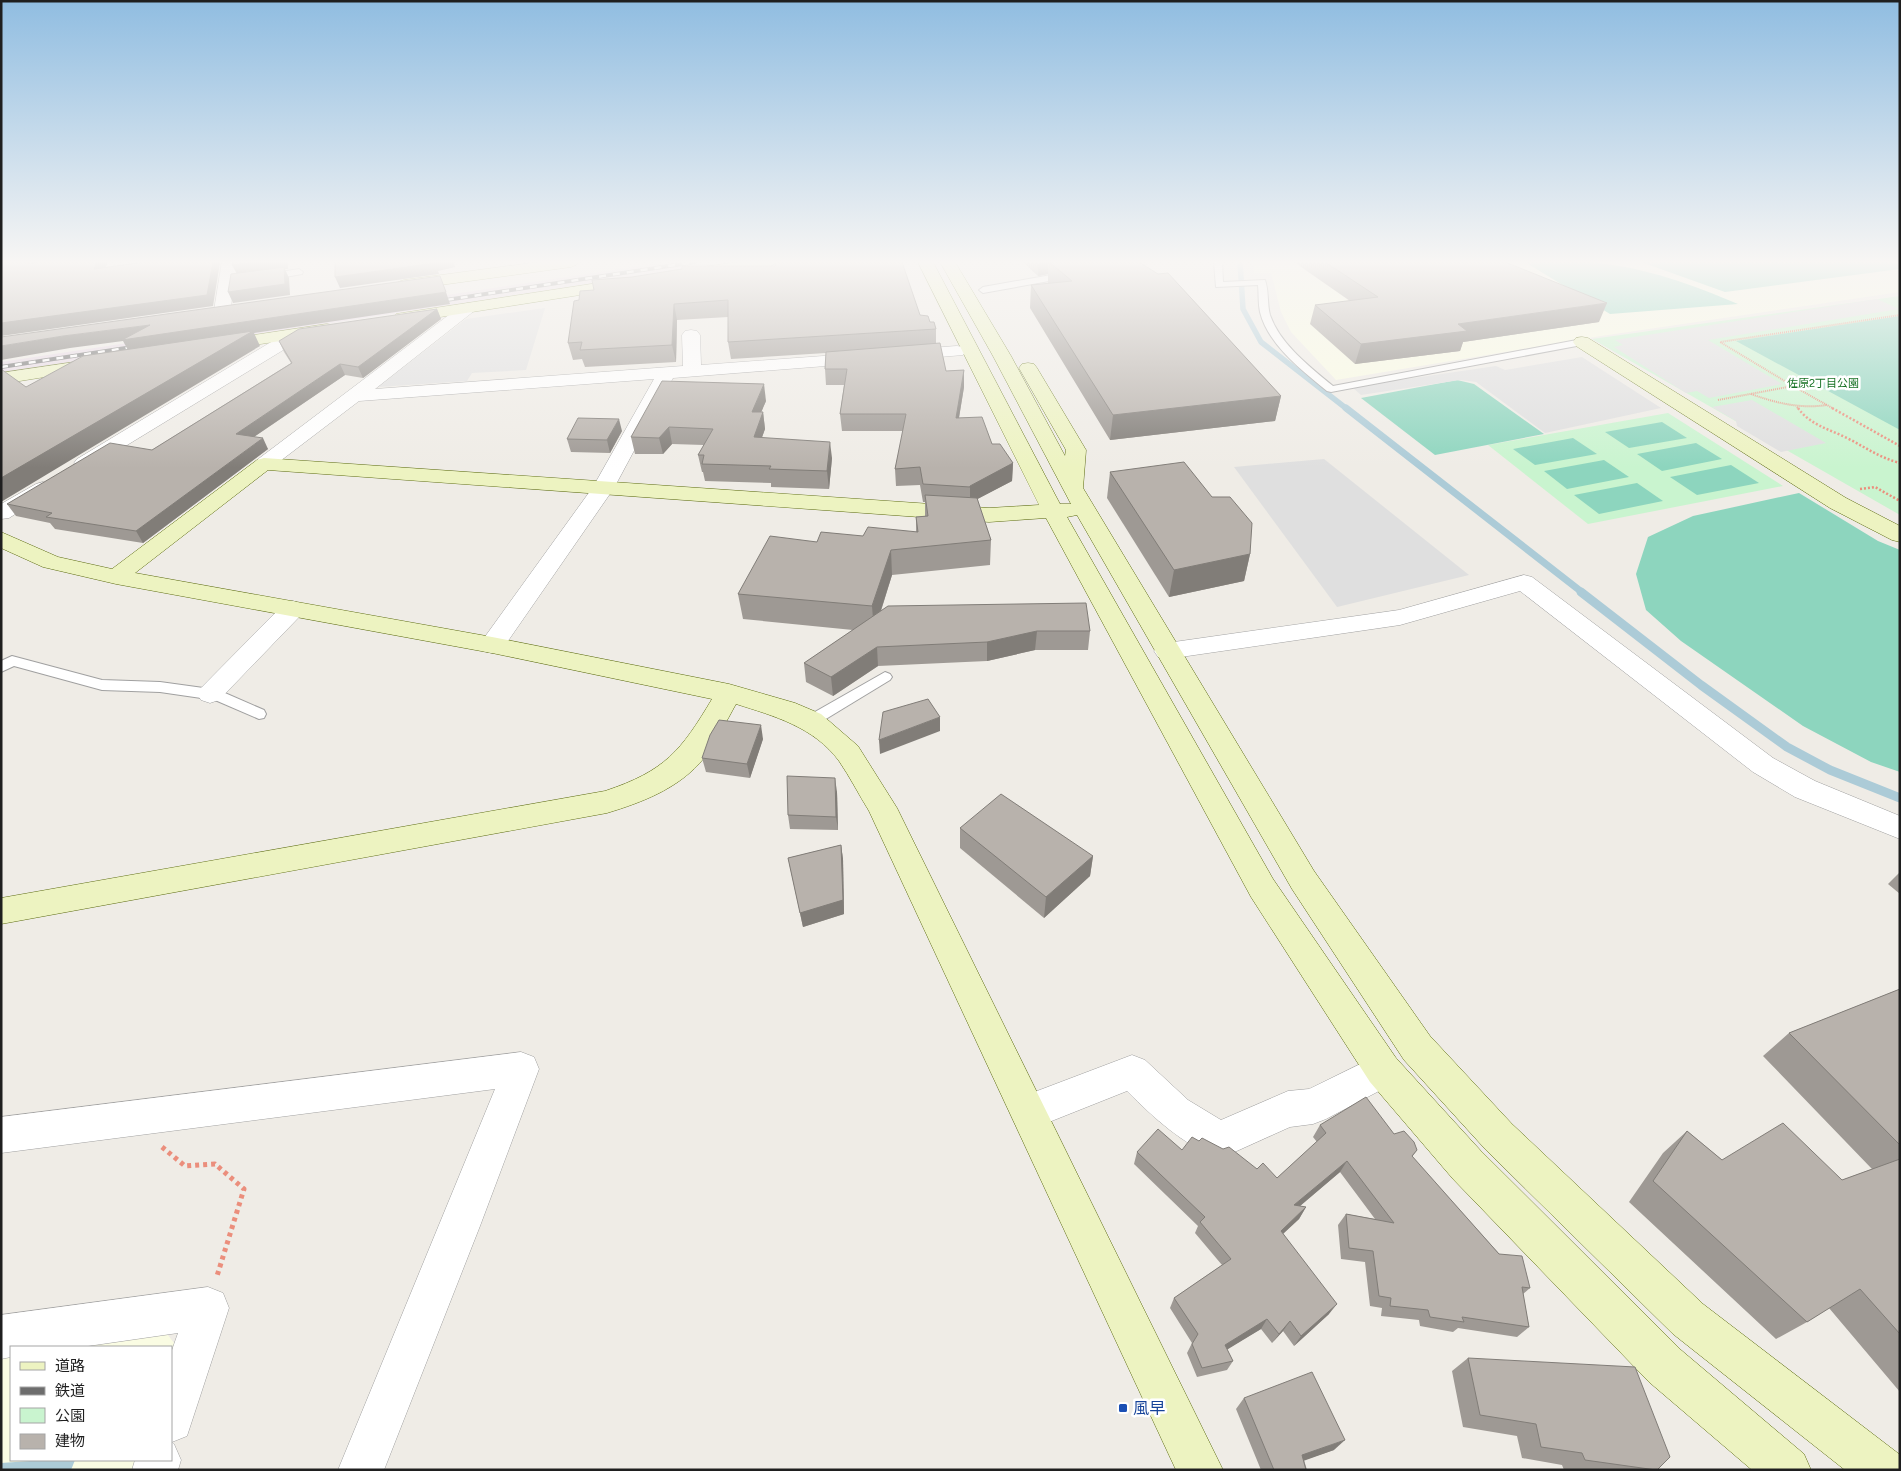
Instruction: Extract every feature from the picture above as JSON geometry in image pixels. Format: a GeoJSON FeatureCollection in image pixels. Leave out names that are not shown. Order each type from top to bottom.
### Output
{"type":"FeatureCollection","features":[{"type":"Feature","properties":{"kind":"street"},"geometry":{"type":"LineString","coordinates":[[210,347],[320,331]]}},
{"type":"Feature","properties":{"kind":"street"},"geometry":{"type":"LineString","coordinates":[[116,577],[439,331]]}},
{"type":"Feature","properties":{"kind":"street"},"geometry":{"type":"LineString","coordinates":[[946,331],[993,431],[1035,478],[1070,503],[1167,651],[1302,880],[1417,1048],[1499,1137],[1688,1319],[1883,1470]]}},
{"type":"Feature","properties":{"kind":"street"},"geometry":{"type":"LineString","coordinates":[[961,331],[1035,478]]}},
{"type":"Feature","properties":{"kind":"street"},"geometry":{"type":"LineString","coordinates":[[987,331],[1002,356],[1070,503],[1262,888],[1383,1070],[1467,1165],[1666,1366],[1788,1470]]}},
{"type":"Feature","properties":{"kind":"street"},"geometry":{"type":"LineString","coordinates":[[1007,331],[1076,450],[1070,503]]}},
{"type":"Feature","properties":{"kind":"street"},"geometry":{"type":"LineString","coordinates":[[1,513],[297,334]]}},
{"type":"Feature","properties":{"kind":"street"},"geometry":{"type":"LineString","coordinates":[[691,335],[692,371]]}},
{"type":"Feature","properties":{"kind":"street"},"geometry":{"type":"LineString","coordinates":[[1582,342],[1838,503],[1900,535]]}},
{"type":"Feature","properties":{"kind":"street"},"geometry":{"type":"LineString","coordinates":[[354,396],[957,351]]}},
{"type":"Feature","properties":{"kind":"street"},"geometry":{"type":"LineString","coordinates":[[1,379],[112,362]]}},
{"type":"Feature","properties":{"kind":"street"},"geometry":{"type":"LineString","coordinates":[[492,646],[603,488],[666,373]]}},
{"type":"Feature","properties":{"kind":"street"},"geometry":{"type":"LineString","coordinates":[[264,464],[989,515],[1070,503]]}},
{"type":"Feature","properties":{"kind":"street"},"geometry":{"type":"LineString","coordinates":[[1,539],[51,562],[116,577],[492,646],[729,693],[786,710],[811,721],[848,753],[882,808],[1200,1470]]}},
{"type":"Feature","properties":{"kind":"street"},"geometry":{"type":"LineString","coordinates":[[1167,651],[1400,617],[1524,582],[1763,765],[1805,789],[1900,828]]}},
{"type":"Feature","properties":{"kind":"street"},"geometry":{"type":"LineString","coordinates":[[210,694],[293,609]]}},
{"type":"Feature","properties":{"kind":"street"},"geometry":{"type":"LineString","coordinates":[[1,910],[607,802],[658,781],[678,766],[694,749],[729,693]]}},
{"type":"Feature","properties":{"kind":"street"},"geometry":{"type":"LineString","coordinates":[[1,1135],[521,1069],[460,1226],[361,1470]]}},
{"type":"Feature","properties":{"kind":"street"},"geometry":{"type":"LineString","coordinates":[[1029,1112],[1132,1072],[1175,1113],[1219,1140],[1288,1109],[1313,1106],[1383,1070]]}},
{"type":"Feature","properties":{"kind":"street"},"geometry":{"type":"LineString","coordinates":[[1,1337],[208,1308],[172,1417]]}},
{"type":"Feature","properties":{"kind":"lane"},"geometry":{"type":"LineString","coordinates":[[1274,331],[1278,338],[1311,374],[1331,389],[1582,342]]}},
{"type":"Feature","properties":{"kind":"lane"},"geometry":{"type":"LineString","coordinates":[[1,667],[12,660],[102,685],[160,687],[218,695],[259,714]]}},
{"type":"Feature","properties":{"kind":"lane"},"geometry":{"type":"LineString","coordinates":[[811,721],[885,677]]}},
{"type":"Feature","properties":{"kind":"path"},"geometry":{"type":"LineString","coordinates":[[1796,331],[1720,342],[1793,386],[1900,446]]}},
{"type":"Feature","properties":{"kind":"path"},"geometry":{"type":"LineString","coordinates":[[1685,407],[1793,386]]}},
{"type":"Feature","properties":{"kind":"path"},"geometry":{"type":"LineString","coordinates":[[1750,394],[1775,404],[1810,408],[1827,405]]}},
{"type":"Feature","properties":{"kind":"path"},"geometry":{"type":"LineString","coordinates":[[1797,407],[1808,422],[1847,438],[1876,456],[1900,464]]}},
{"type":"Feature","properties":{"kind":"path"},"geometry":{"type":"LineString","coordinates":[[128,1119],[184,1166],[215,1164],[244,1189],[208,1308]]}},
{"type":"Feature","properties":{"kind":"shaded area"},"geometry":{"type":"Polygon","coordinates":[[[210,331],[281,331],[1,373],[1,362],[210,331]]]}},
{"type":"Feature","properties":{"kind":"shaded area"},"geometry":{"type":"Polygon","coordinates":[[[451,331],[538,331],[526,370],[472,373],[467,381],[378,387],[451,331]]]}},
{"type":"Feature","properties":{"kind":"shaded area"},"geometry":{"type":"Polygon","coordinates":[[[1290,331],[1637,331],[1336,380],[1290,331]]]}},
{"type":"Feature","properties":{"kind":"shaded area"},"geometry":{"type":"Polygon","coordinates":[[[1675,331],[1766,331],[1708,340],[1782,384],[1709,398],[1697,391],[1686,393],[1614,347],[1623,345],[1615,340],[1675,331]]]}},
{"type":"Feature","properties":{"kind":"shaded area"},"geometry":{"type":"Polygon","coordinates":[[[1582,357],[1661,408],[1545,433],[1476,382],[1460,380],[1361,395],[1352,387],[1496,366],[1505,370],[1582,357]]]}},
{"type":"Feature","properties":{"kind":"shaded area"},"geometry":{"type":"Polygon","coordinates":[[[1752,400],[1826,443],[1781,452],[1737,426],[1736,421],[1712,407],[1752,400]]]}},
{"type":"Feature","properties":{"kind":"shaded area"},"geometry":{"type":"Polygon","coordinates":[[[1324,459],[1469,575],[1337,607],[1234,467],[1324,459]]]}},
{"type":"Feature","properties":{"kind":"shaded area"},"geometry":{"type":"Polygon","coordinates":[[[164,1330],[178,1348],[172,1364],[172,1346],[66,1346],[164,1330]]]}},
{"type":"Feature","properties":{"kind":"shaded area"},"geometry":{"type":"Polygon","coordinates":[[[10,1355],[10,1461],[141,1461],[137,1470],[1,1470],[1,1357],[10,1355]]]}},
{"type":"Feature","properties":{"kind":"green space","name":"佐原2丁目公園"},"geometry":{"type":"Polygon","coordinates":[[[1652,331],[1900,331],[1900,515],[1592,339],[1652,331]]]}},
{"type":"Feature","properties":{"kind":"green space"},"geometry":{"type":"Polygon","coordinates":[[[1804,331],[1900,331],[1900,430],[1736,341],[1804,331]]]}},
{"type":"Feature","properties":{"kind":"green space"},"geometry":{"type":"Polygon","coordinates":[[[1457,380],[1474,384],[1544,434],[1435,455],[1361,398],[1457,380]]]}},
{"type":"Feature","properties":{"kind":"green space"},"geometry":{"type":"Polygon","coordinates":[[[1668,413],[1783,486],[1588,524],[1488,445],[1668,413]]]}},
{"type":"Feature","properties":{"kind":"green space"},"geometry":{"type":"Polygon","coordinates":[[[1662,422],[1687,438],[1629,448],[1605,432],[1662,422]]]}},
{"type":"Feature","properties":{"kind":"green space"},"geometry":{"type":"Polygon","coordinates":[[[1573,438],[1597,454],[1535,465],[1513,449],[1573,438]]]}},
{"type":"Feature","properties":{"kind":"green space"},"geometry":{"type":"Polygon","coordinates":[[[1696,443],[1722,459],[1662,471],[1637,454],[1696,443]]]}},
{"type":"Feature","properties":{"kind":"green space"},"geometry":{"type":"Polygon","coordinates":[[[1604,460],[1629,477],[1567,489],[1544,471],[1604,460]]]}},
{"type":"Feature","properties":{"kind":"green space"},"geometry":{"type":"Polygon","coordinates":[[[1731,465],[1759,483],[1697,495],[1670,477],[1731,465]]]}},
{"type":"Feature","properties":{"kind":"green space"},"geometry":{"type":"Polygon","coordinates":[[[1637,483],[1663,501],[1599,514],[1574,495],[1637,483]]]}},
{"type":"Feature","properties":{"kind":"green space"},"geometry":{"type":"Polygon","coordinates":[[[1799,493],[1878,541],[1900,550],[1900,772],[1871,762],[1803,726],[1681,641],[1646,610],[1636,574],[1648,537],[1693,516],[1799,493]]]}},
{"type":"Feature","properties":{"kind":"water"},"geometry":{"type":"Polygon","coordinates":[[[75,1461],[71,1470],[1,1470],[1,1463],[75,1461]]]}},
{"type":"Feature","properties":{"kind":"building"},"geometry":{"type":"Polygon","coordinates":[[[47,331],[105,331],[1,346],[1,337],[47,331]]]}},
{"type":"Feature","properties":{"kind":"building"},"geometry":{"type":"Polygon","coordinates":[[[139,331],[185,331],[122,340],[139,331]]]}},
{"type":"Feature","properties":{"kind":"building"},"geometry":{"type":"Polygon","coordinates":[[[253,331],[1,478],[1,369],[26,387],[83,356],[253,331]]]}},
{"type":"Feature","properties":{"kind":"building"},"geometry":{"type":"Polygon","coordinates":[[[296,331],[408,331],[358,367],[340,364],[236,434],[263,438],[136,531],[46,517],[52,513],[7,504],[110,443],[152,450],[292,363],[279,341],[296,331]]]}},
{"type":"Feature","properties":{"kind":"building"},"geometry":{"type":"Polygon","coordinates":[[[570,331],[673,331],[672,345],[580,350],[582,342],[568,343],[570,331]]]}},
{"type":"Feature","properties":{"kind":"building"},"geometry":{"type":"Polygon","coordinates":[[[728,331],[910,331],[728,342],[728,331]]]}},
{"type":"Feature","properties":{"kind":"building"},"geometry":{"type":"Polygon","coordinates":[[[1060,331],[1221,331],[1281,396],[1113,415],[1060,331]]]}},
{"type":"Feature","properties":{"kind":"building"},"geometry":{"type":"Polygon","coordinates":[[[1345,331],[1467,331],[1361,344],[1345,331]]]}},
{"type":"Feature","properties":{"kind":"building"},"geometry":{"type":"Polygon","coordinates":[[[940,343],[946,371],[964,370],[956,418],[982,417],[992,444],[1000,444],[1013,463],[970,487],[923,484],[920,467],[895,469],[906,414],[840,414],[847,369],[825,369],[826,352],[940,343]]]}},
{"type":"Feature","properties":{"kind":"building"},"geometry":{"type":"Polygon","coordinates":[[[662,381],[764,384],[752,412],[763,412],[754,437],[830,442],[827,471],[769,469],[771,466],[702,464],[704,455],[698,455],[713,429],[669,427],[659,438],[631,437],[662,381]]]}},
{"type":"Feature","properties":{"kind":"building"},"geometry":{"type":"Polygon","coordinates":[[[578,418],[619,419],[607,440],[567,439],[578,418]]]}},
{"type":"Feature","properties":{"kind":"building"},"geometry":{"type":"Polygon","coordinates":[[[1184,462],[1212,497],[1230,497],[1252,523],[1250,554],[1174,570],[1110,472],[1184,462]]]}},
{"type":"Feature","properties":{"kind":"building"},"geometry":{"type":"Polygon","coordinates":[[[925,495],[977,498],[991,540],[891,550],[872,606],[738,594],[770,536],[817,542],[821,532],[863,536],[868,527],[918,532],[916,517],[928,516],[925,495]]]}},
{"type":"Feature","properties":{"kind":"building"},"geometry":{"type":"Polygon","coordinates":[[[1086,603],[1090,631],[1037,631],[987,642],[877,647],[831,677],[804,663],[888,606],[1086,603]]]}},
{"type":"Feature","properties":{"kind":"building"},"geometry":{"type":"Polygon","coordinates":[[[928,699],[940,717],[879,740],[883,712],[928,699]]]}},
{"type":"Feature","properties":{"kind":"building"},"geometry":{"type":"Polygon","coordinates":[[[719,720],[761,725],[747,764],[702,758],[710,735],[719,720]]]}},
{"type":"Feature","properties":{"kind":"building"},"geometry":{"type":"Polygon","coordinates":[[[787,776],[835,778],[836,817],[788,815],[787,776]]]}},
{"type":"Feature","properties":{"kind":"building"},"geometry":{"type":"Polygon","coordinates":[[[1001,794],[1093,856],[1046,897],[960,828],[1001,794]]]}},
{"type":"Feature","properties":{"kind":"building"},"geometry":{"type":"Polygon","coordinates":[[[841,845],[843,900],[800,913],[788,858],[841,845]]]}},
{"type":"Feature","properties":{"kind":"building"},"geometry":{"type":"Polygon","coordinates":[[[1900,989],[1900,1145],[1789,1033],[1900,989]]]}},
{"type":"Feature","properties":{"kind":"building"},"geometry":{"type":"Polygon","coordinates":[[[1366,1097],[1394,1134],[1404,1131],[1414,1142],[1417,1150],[1412,1156],[1499,1254],[1522,1256],[1530,1288],[1522,1287],[1529,1327],[1462,1317],[1464,1322],[1430,1317],[1428,1310],[1390,1306],[1391,1298],[1379,1296],[1373,1251],[1349,1248],[1346,1214],[1394,1223],[1347,1161],[1294,1205],[1306,1207],[1281,1231],[1337,1304],[1301,1336],[1290,1321],[1279,1334],[1267,1319],[1225,1345],[1233,1361],[1202,1368],[1192,1344],[1198,1334],[1174,1298],[1231,1259],[1200,1222],[1205,1217],[1137,1152],[1158,1129],[1182,1150],[1192,1137],[1199,1141],[1202,1138],[1223,1149],[1229,1147],[1257,1169],[1263,1163],[1277,1178],[1326,1133],[1320,1125],[1366,1097]]]}},
{"type":"Feature","properties":{"kind":"building"},"geometry":{"type":"Polygon","coordinates":[[[1783,1123],[1842,1180],[1900,1159],[1900,1334],[1860,1289],[1807,1322],[1653,1181],[1687,1131],[1722,1160],[1783,1123]]]}},
{"type":"Feature","properties":{"kind":"building"},"geometry":{"type":"Polygon","coordinates":[[[1468,1358],[1635,1367],[1670,1457],[1656,1470],[1585,1460],[1582,1453],[1541,1447],[1536,1424],[1480,1415],[1468,1358]]]}},
{"type":"Feature","properties":{"kind":"building"},"geometry":{"type":"Polygon","coordinates":[[[1312,1372],[1345,1440],[1302,1455],[1306,1470],[1274,1470],[1244,1398],[1312,1372]]]}},
{"type":"Feature","properties":{"kind":"waterway"},"geometry":{"type":"LineString","coordinates":[[1255,331],[1261,342],[1347,409]]}},
{"type":"Feature","properties":{"kind":"waterway"},"geometry":{"type":"LineString","coordinates":[[1346,408],[1583,593]]}},
{"type":"Feature","properties":{"kind":"waterway"},"geometry":{"type":"LineString","coordinates":[[1581,592],[1701,685],[1787,747],[1830,770],[1900,798]]}},
{"type":"Feature","properties":{"kind":"railway"},"geometry":{"type":"LineString","coordinates":[[1,367],[139,346]]}},
{"type":"Feature","properties":{"kind":"place","name":"風早"},"geometry":{"type":"Point","coordinates":[1123,1408]}}]}
